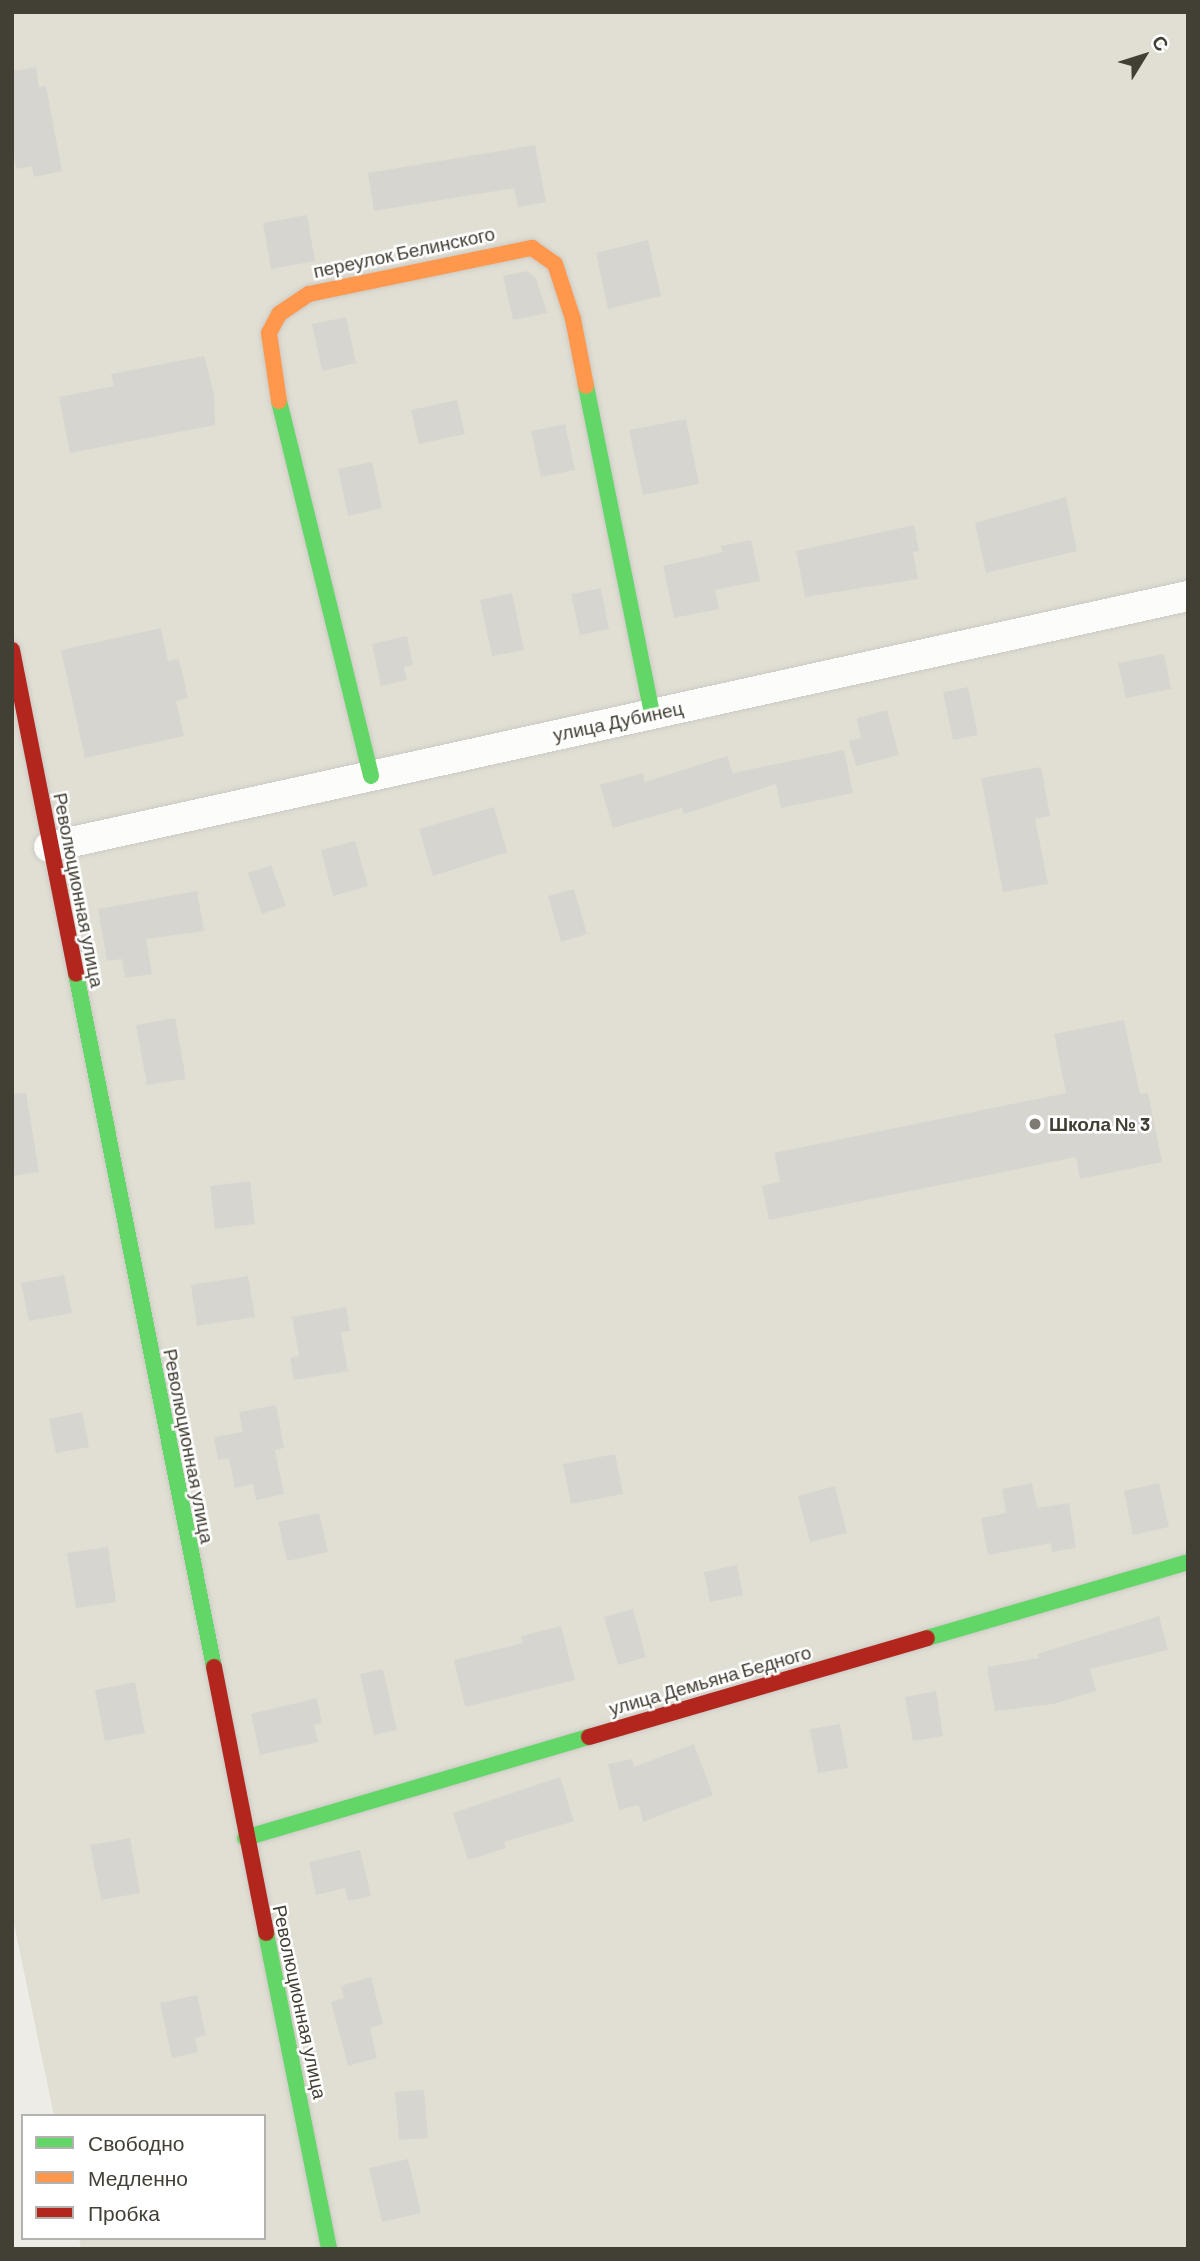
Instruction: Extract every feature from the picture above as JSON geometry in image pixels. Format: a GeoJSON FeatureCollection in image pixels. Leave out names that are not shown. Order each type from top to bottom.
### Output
{"type":"FeatureCollection","features":[{"type":"Feature","properties":{"kind":"street","name":"переулок Белинского"},"geometry":{"type":"LineString","coordinates":[[371,776],[272,372],[269,333],[279,314],[309,293],[369,279],[532,248],[555,264],[573,319],[652,714]]}},
{"type":"Feature","properties":{"kind":"street","name":"улица Дубинец"},"geometry":{"type":"LineString","coordinates":[[49,847],[1188,596]]}},
{"type":"Feature","properties":{"kind":"street","name":"Революционная улица"},"geometry":{"type":"LineString","coordinates":[[12,650],[245,1838],[329,2249]]}},
{"type":"Feature","properties":{"kind":"street","name":"улица Демьяна Бедного"},"geometry":{"type":"LineString","coordinates":[[245,1838],[1188,1562]]}},
{"type":"Feature","properties":{"kind":"shaded area"},"geometry":{"type":"Polygon","coordinates":[[[12,12],[1188,12],[1188,2249],[81,2249],[79,2240],[266,2240],[266,2114],[54,2114],[12,1914],[12,12]]]}},
{"type":"Feature","properties":{"kind":"building"},"geometry":{"type":"Polygon","coordinates":[[[36,67],[39,87],[46,86],[62,171],[34,177],[32,166],[17,169],[12,149],[12,71],[36,67]]]}},
{"type":"Feature","properties":{"kind":"building"},"geometry":{"type":"Polygon","coordinates":[[[535,145],[546,202],[518,207],[514,188],[374,211],[368,173],[535,145]]]}},
{"type":"Feature","properties":{"kind":"building"},"geometry":{"type":"Polygon","coordinates":[[[307,215],[315,261],[271,269],[263,223],[307,215]]]}},
{"type":"Feature","properties":{"kind":"building"},"geometry":{"type":"Polygon","coordinates":[[[648,240],[661,296],[608,309],[596,253],[648,240]]]}},
{"type":"Feature","properties":{"kind":"building"},"geometry":{"type":"Polygon","coordinates":[[[527,271],[536,278],[547,313],[513,320],[503,276],[527,271]]]}},
{"type":"Feature","properties":{"kind":"building"},"geometry":{"type":"Polygon","coordinates":[[[346,317],[356,363],[322,371],[312,324],[346,317]]]}},
{"type":"Feature","properties":{"kind":"building"},"geometry":{"type":"Polygon","coordinates":[[[204,356],[214,393],[215,425],[70,453],[59,397],[114,386],[111,374],[204,356]]]}},
{"type":"Feature","properties":{"kind":"building"},"geometry":{"type":"Polygon","coordinates":[[[457,400],[465,434],[419,444],[411,410],[457,400]]]}},
{"type":"Feature","properties":{"kind":"building"},"geometry":{"type":"Polygon","coordinates":[[[686,419],[699,484],[643,495],[629,430],[686,419]]]}},
{"type":"Feature","properties":{"kind":"building"},"geometry":{"type":"Polygon","coordinates":[[[565,424],[575,470],[541,477],[531,431],[565,424]]]}},
{"type":"Feature","properties":{"kind":"building"},"geometry":{"type":"Polygon","coordinates":[[[372,462],[382,508],[348,516],[338,469],[372,462]]]}},
{"type":"Feature","properties":{"kind":"building"},"geometry":{"type":"Polygon","coordinates":[[[1066,497],[1077,551],[986,573],[975,523],[1066,497]]]}},
{"type":"Feature","properties":{"kind":"building"},"geometry":{"type":"Polygon","coordinates":[[[914,525],[919,551],[913,552],[918,579],[805,597],[796,551],[914,525]]]}},
{"type":"Feature","properties":{"kind":"building"},"geometry":{"type":"Polygon","coordinates":[[[751,540],[760,581],[715,590],[719,609],[674,618],[663,566],[723,552],[721,546],[751,540]]]}},
{"type":"Feature","properties":{"kind":"building"},"geometry":{"type":"Polygon","coordinates":[[[601,588],[609,629],[580,635],[571,594],[601,588]]]}},
{"type":"Feature","properties":{"kind":"building"},"geometry":{"type":"Polygon","coordinates":[[[512,593],[524,650],[492,656],[480,600],[512,593]]]}},
{"type":"Feature","properties":{"kind":"building"},"geometry":{"type":"Polygon","coordinates":[[[161,628],[168,661],[179,659],[188,698],[176,701],[184,736],[85,758],[61,650],[161,628]]]}},
{"type":"Feature","properties":{"kind":"building"},"geometry":{"type":"Polygon","coordinates":[[[407,636],[413,665],[404,667],[407,680],[381,686],[372,644],[407,636]]]}},
{"type":"Feature","properties":{"kind":"building"},"geometry":{"type":"Polygon","coordinates":[[[1164,654],[1171,689],[1126,698],[1118,663],[1164,654]]]}},
{"type":"Feature","properties":{"kind":"building"},"geometry":{"type":"Polygon","coordinates":[[[968,687],[978,735],[953,740],[943,692],[968,687]]]}},
{"type":"Feature","properties":{"kind":"building"},"geometry":{"type":"Polygon","coordinates":[[[887,710],[899,755],[856,766],[849,741],[861,738],[857,718],[887,710]]]}},
{"type":"Feature","properties":{"kind":"building"},"geometry":{"type":"Polygon","coordinates":[[[844,750],[853,793],[781,808],[776,784],[684,814],[682,808],[613,828],[600,785],[643,773],[645,782],[727,756],[733,773],[844,750]]]}},
{"type":"Feature","properties":{"kind":"building"},"geometry":{"type":"Polygon","coordinates":[[[1041,767],[1050,816],[1035,819],[1048,884],[1003,892],[981,778],[1041,767]]]}},
{"type":"Feature","properties":{"kind":"building"},"geometry":{"type":"Polygon","coordinates":[[[494,807],[507,852],[433,876],[419,829],[494,807]]]}},
{"type":"Feature","properties":{"kind":"building"},"geometry":{"type":"Polygon","coordinates":[[[355,841],[368,886],[333,896],[321,850],[355,841]]]}},
{"type":"Feature","properties":{"kind":"building"},"geometry":{"type":"Polygon","coordinates":[[[271,865],[286,906],[262,914],[248,873],[271,865]]]}},
{"type":"Feature","properties":{"kind":"building"},"geometry":{"type":"Polygon","coordinates":[[[574,889],[587,934],[561,942],[548,896],[574,889]]]}},
{"type":"Feature","properties":{"kind":"building"},"geometry":{"type":"Polygon","coordinates":[[[197,891],[204,931],[146,939],[152,974],[125,978],[122,959],[107,961],[98,909],[197,891]]]}},
{"type":"Feature","properties":{"kind":"building"},"geometry":{"type":"Polygon","coordinates":[[[175,1018],[186,1079],[147,1085],[136,1025],[175,1018]]]}},
{"type":"Feature","properties":{"kind":"building","name":"Школа № 3"},"geometry":{"type":"Polygon","coordinates":[[[1124,1020],[1140,1094],[1148,1093],[1162,1162],[1080,1179],[1076,1157],[769,1220],[762,1186],[780,1182],[774,1153],[1066,1093],[1054,1034],[1124,1020]]]}},
{"type":"Feature","properties":{"kind":"building"},"geometry":{"type":"Polygon","coordinates":[[[26,1093],[39,1172],[12,1176],[12,1094],[26,1093]]]}},
{"type":"Feature","properties":{"kind":"building"},"geometry":{"type":"Polygon","coordinates":[[[250,1181],[255,1224],[215,1229],[210,1186],[250,1181]]]}},
{"type":"Feature","properties":{"kind":"building"},"geometry":{"type":"Polygon","coordinates":[[[64,1275],[72,1313],[29,1321],[21,1283],[64,1275]]]}},
{"type":"Feature","properties":{"kind":"building"},"geometry":{"type":"Polygon","coordinates":[[[248,1276],[255,1317],[197,1326],[191,1285],[248,1276]]]}},
{"type":"Feature","properties":{"kind":"building"},"geometry":{"type":"Polygon","coordinates":[[[346,1307],[350,1331],[341,1332],[348,1371],[294,1380],[290,1358],[299,1356],[292,1317],[346,1307]]]}},
{"type":"Feature","properties":{"kind":"building"},"geometry":{"type":"Polygon","coordinates":[[[276,1405],[284,1448],[275,1450],[284,1494],[256,1500],[253,1484],[235,1488],[229,1458],[218,1460],[214,1437],[243,1432],[239,1412],[276,1405]]]}},
{"type":"Feature","properties":{"kind":"building"},"geometry":{"type":"Polygon","coordinates":[[[82,1412],[89,1447],[56,1453],[49,1419],[82,1412]]]}},
{"type":"Feature","properties":{"kind":"building"},"geometry":{"type":"Polygon","coordinates":[[[615,1454],[623,1494],[571,1504],[563,1464],[615,1454]]]}},
{"type":"Feature","properties":{"kind":"building"},"geometry":{"type":"Polygon","coordinates":[[[1032,1483],[1037,1508],[1069,1503],[1076,1548],[1052,1552],[1051,1543],[988,1555],[981,1518],[1006,1513],[1002,1489],[1032,1483]]]}},
{"type":"Feature","properties":{"kind":"building"},"geometry":{"type":"Polygon","coordinates":[[[1159,1483],[1169,1527],[1133,1535],[1124,1491],[1159,1483]]]}},
{"type":"Feature","properties":{"kind":"building"},"geometry":{"type":"Polygon","coordinates":[[[835,1486],[847,1533],[810,1542],[798,1496],[835,1486]]]}},
{"type":"Feature","properties":{"kind":"building"},"geometry":{"type":"Polygon","coordinates":[[[319,1513],[328,1552],[287,1561],[278,1522],[319,1513]]]}},
{"type":"Feature","properties":{"kind":"building"},"geometry":{"type":"Polygon","coordinates":[[[108,1547],[116,1602],[76,1608],[67,1553],[108,1547]]]}},
{"type":"Feature","properties":{"kind":"building"},"geometry":{"type":"Polygon","coordinates":[[[737,1565],[743,1595],[710,1602],[704,1572],[737,1565]]]}},
{"type":"Feature","properties":{"kind":"building"},"geometry":{"type":"Polygon","coordinates":[[[633,1609],[646,1657],[618,1665],[604,1617],[633,1609]]]}},
{"type":"Feature","properties":{"kind":"building"},"geometry":{"type":"Polygon","coordinates":[[[1159,1616],[1168,1650],[1090,1669],[1096,1691],[1053,1704],[995,1711],[987,1667],[1039,1658],[1037,1654],[1159,1616]]]}},
{"type":"Feature","properties":{"kind":"building"},"geometry":{"type":"Polygon","coordinates":[[[561,1626],[575,1680],[465,1707],[454,1660],[523,1643],[521,1636],[561,1626]]]}},
{"type":"Feature","properties":{"kind":"building"},"geometry":{"type":"Polygon","coordinates":[[[383,1669],[397,1730],[374,1735],[360,1674],[383,1669]]]}},
{"type":"Feature","properties":{"kind":"building"},"geometry":{"type":"Polygon","coordinates":[[[135,1682],[145,1733],[105,1741],[95,1690],[135,1682]]]}},
{"type":"Feature","properties":{"kind":"building"},"geometry":{"type":"Polygon","coordinates":[[[936,1691],[943,1736],[913,1741],[905,1697],[936,1691]]]}},
{"type":"Feature","properties":{"kind":"building"},"geometry":{"type":"Polygon","coordinates":[[[317,1698],[322,1723],[314,1725],[318,1742],[260,1755],[251,1714],[317,1698]]]}},
{"type":"Feature","properties":{"kind":"building"},"geometry":{"type":"Polygon","coordinates":[[[840,1724],[848,1768],[818,1773],[810,1729],[840,1724]]]}},
{"type":"Feature","properties":{"kind":"building"},"geometry":{"type":"Polygon","coordinates":[[[694,1744],[713,1795],[643,1822],[639,1805],[619,1810],[608,1764],[632,1759],[634,1767],[694,1744]]]}},
{"type":"Feature","properties":{"kind":"building"},"geometry":{"type":"Polygon","coordinates":[[[560,1777],[574,1821],[504,1842],[506,1848],[468,1860],[453,1813],[560,1777]]]}},
{"type":"Feature","properties":{"kind":"building"},"geometry":{"type":"Polygon","coordinates":[[[130,1838],[140,1893],[101,1900],[90,1845],[130,1838]]]}},
{"type":"Feature","properties":{"kind":"building"},"geometry":{"type":"Polygon","coordinates":[[[360,1850],[371,1896],[348,1901],[345,1888],[316,1895],[309,1862],[360,1850]]]}},
{"type":"Feature","properties":{"kind":"building"},"geometry":{"type":"Polygon","coordinates":[[[371,1977],[383,2024],[370,2028],[377,2058],[348,2066],[331,2002],[344,1998],[341,1986],[371,1977]]]}},
{"type":"Feature","properties":{"kind":"building"},"geometry":{"type":"Polygon","coordinates":[[[197,1995],[206,2035],[195,2038],[198,2052],[172,2058],[160,2003],[197,1995]]]}},
{"type":"Feature","properties":{"kind":"building"},"geometry":{"type":"Polygon","coordinates":[[[424,2090],[428,2138],[399,2140],[395,2092],[424,2090]]]}},
{"type":"Feature","properties":{"kind":"building"},"geometry":{"type":"Polygon","coordinates":[[[408,2159],[421,2213],[382,2222],[369,2168],[408,2159]]]}},
{"type":"Feature","properties":{"kind":"traffic: fast"},"geometry":{"type":"LineString","coordinates":[[586,386],[652,714]]}},
{"type":"Feature","properties":{"kind":"traffic: fast"},"geometry":{"type":"LineString","coordinates":[[279,401],[371,776]]}},
{"type":"Feature","properties":{"kind":"traffic: fast"},"geometry":{"type":"LineString","coordinates":[[76,974],[214,1667]]}},
{"type":"Feature","properties":{"kind":"traffic: fast"},"geometry":{"type":"LineString","coordinates":[[927,1638],[1188,1562]]}},
{"type":"Feature","properties":{"kind":"traffic: fast"},"geometry":{"type":"LineString","coordinates":[[245,1838],[589,1737]]}},
{"type":"Feature","properties":{"kind":"traffic: fast"},"geometry":{"type":"LineString","coordinates":[[266,1933],[329,2249]]}},
{"type":"Feature","properties":{"kind":"traffic: slow"},"geometry":{"type":"LineString","coordinates":[[279,401],[269,333],[279,314],[309,294],[532,248],[555,264],[573,319],[586,386]]}},
{"type":"Feature","properties":{"kind":"traffic: jam"},"geometry":{"type":"LineString","coordinates":[[12,650],[76,974]]}},
{"type":"Feature","properties":{"kind":"traffic: jam"},"geometry":{"type":"LineString","coordinates":[[589,1737],[927,1638]]}},
{"type":"Feature","properties":{"kind":"traffic: jam"},"geometry":{"type":"LineString","coordinates":[[214,1667],[266,1933]]}},
{"type":"Feature","properties":{"kind":"place","name":"Школа № 3"},"geometry":{"type":"Point","coordinates":[1035,1124]}}]}
